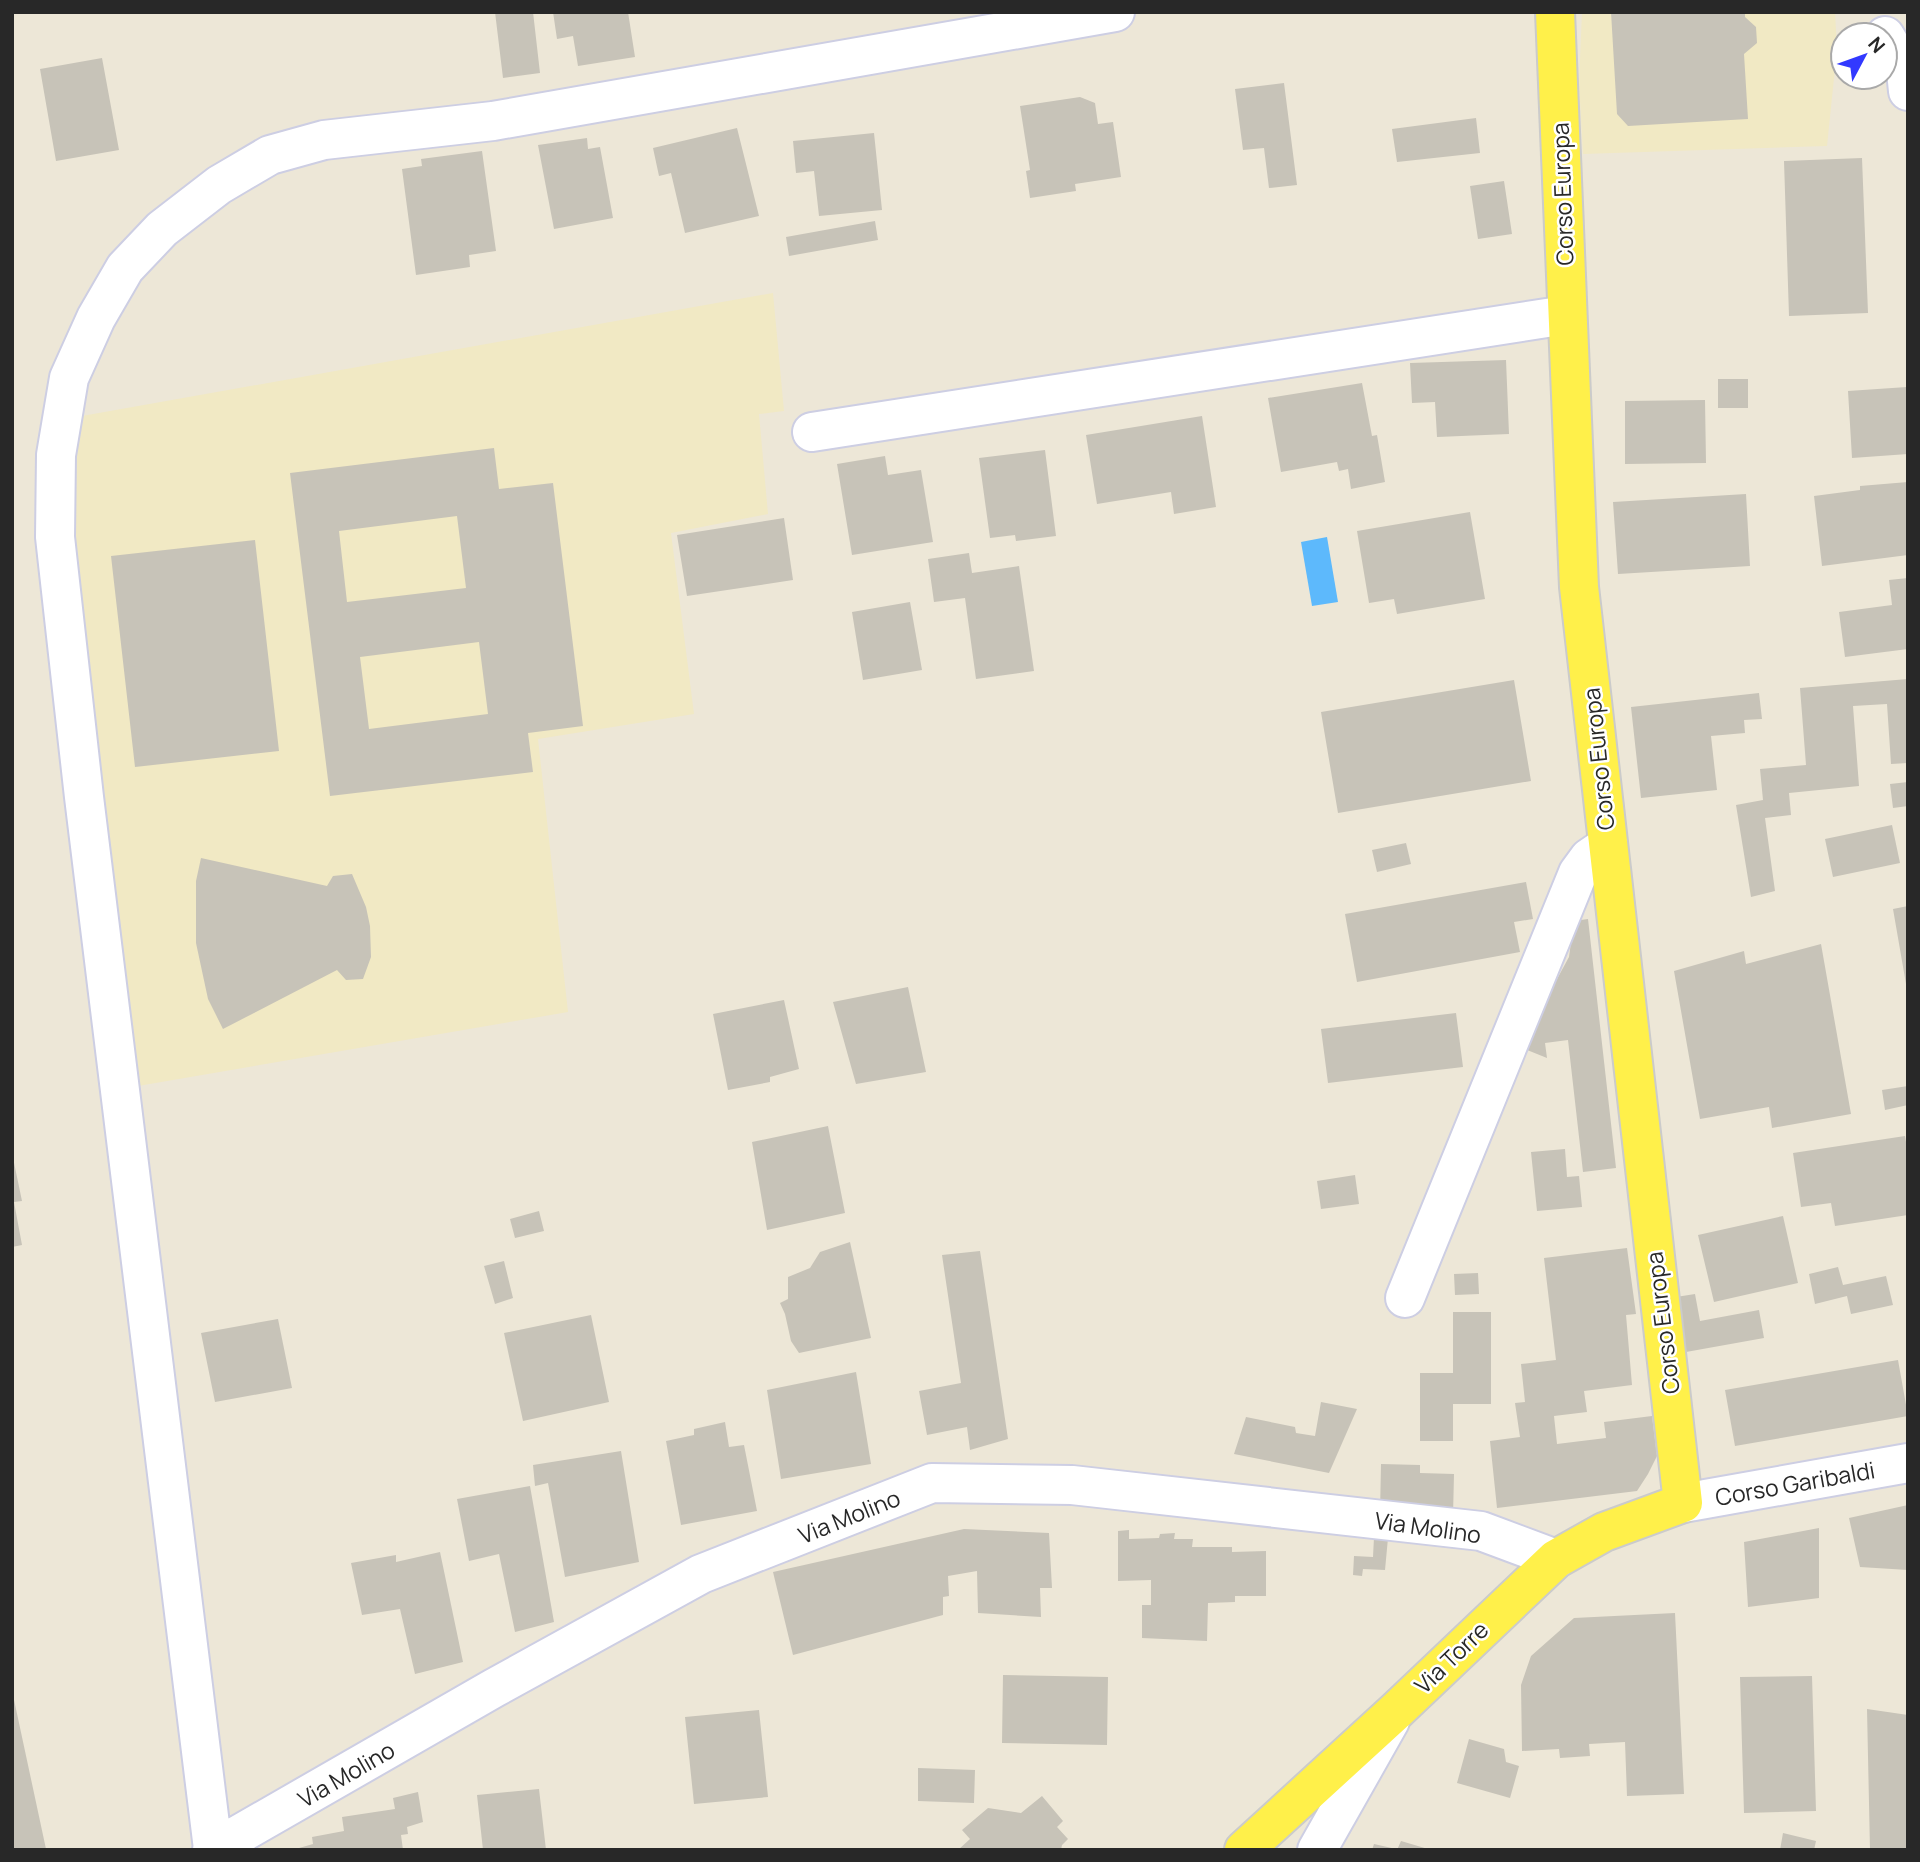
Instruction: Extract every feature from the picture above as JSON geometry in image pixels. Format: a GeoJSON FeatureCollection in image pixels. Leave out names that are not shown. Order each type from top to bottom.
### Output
{"type":"FeatureCollection","features":[{"type":"Feature","properties":{"kind":"main road","name":"Corso Europa"},"geometry":{"type":"LineString","coordinates":[[1555,12],[1566,315],[1580,587],[1683,1503]]}},
{"type":"Feature","properties":{"kind":"main road","name":"Via Torre"},"geometry":{"type":"LineString","coordinates":[[1244,1850],[1556,1559],[1604,1532],[1683,1503]]}},
{"type":"Feature","properties":{"kind":"street"},"geometry":{"type":"LineString","coordinates":[[213,1850],[84,797],[55,537],[56,455],[69,378],[96,318],[125,268],[162,229],[219,185],[270,155],[324,140],[494,121],[1115,12]]}},
{"type":"Feature","properties":{"kind":"street"},"geometry":{"type":"LineString","coordinates":[[1899,56],[1906,71],[1908,91]]}},
{"type":"Feature","properties":{"kind":"street"},"geometry":{"type":"LineString","coordinates":[[812,432],[1566,315]]}},
{"type":"Feature","properties":{"kind":"street"},"geometry":{"type":"LineString","coordinates":[[1405,1298],[1578,873],[1589,858],[1608,845]]}},
{"type":"Feature","properties":{"kind":"street","name":"Corso Garibaldi"},"geometry":{"type":"LineString","coordinates":[[1683,1503],[1908,1463]]}},
{"type":"Feature","properties":{"kind":"street","name":"Via Molino"},"geometry":{"type":"LineString","coordinates":[[213,1850],[494,1688],[701,1574],[932,1483],[1072,1485],[1481,1531],[1556,1559]]}},
{"type":"Feature","properties":{"kind":"street"},"geometry":{"type":"LineString","coordinates":[[1317,1850],[1397,1710]]}},
{"type":"Feature","properties":{"kind":"shaded area"},"geometry":{"type":"Polygon","coordinates":[[[1582,12],[1835,12],[1835,21],[1829,21],[1829,91],[1833,91],[1827,146],[1583,154],[1579,83],[1582,12]]]}},
{"type":"Feature","properties":{"kind":"shaded area"},"geometry":{"type":"Polygon","coordinates":[[[773,293],[784,411],[759,414],[768,514],[671,533],[694,714],[538,739],[568,1012],[138,1086],[98,768],[74,524],[74,458],[82,416],[773,293]]]}},
{"type":"Feature","properties":{"kind":"water"},"geometry":{"type":"Polygon","coordinates":[[[1327,537],[1338,602],[1312,606],[1301,542],[1327,537]]]}},
{"type":"Feature","properties":{"kind":"building"},"geometry":{"type":"Polygon","coordinates":[[[495,12],[533,12],[540,73],[503,78],[495,12]]]}},
{"type":"Feature","properties":{"kind":"building"},"geometry":{"type":"Polygon","coordinates":[[[553,12],[628,12],[635,57],[578,66],[573,36],[557,39],[553,12]]]}},
{"type":"Feature","properties":{"kind":"building"},"geometry":{"type":"Polygon","coordinates":[[[1611,12],[1745,12],[1745,17],[1756,27],[1757,43],[1744,54],[1748,119],[1628,126],[1617,114],[1611,12]]]}},
{"type":"Feature","properties":{"kind":"building"},"geometry":{"type":"Polygon","coordinates":[[[102,58],[119,150],[56,161],[40,69],[102,58]]]}},
{"type":"Feature","properties":{"kind":"building"},"geometry":{"type":"Polygon","coordinates":[[[1284,83],[1297,185],[1269,188],[1264,148],[1243,150],[1235,89],[1284,83]]]}},
{"type":"Feature","properties":{"kind":"building"},"geometry":{"type":"Polygon","coordinates":[[[1080,97],[1095,103],[1098,124],[1113,122],[1121,177],[1075,184],[1076,191],[1030,198],[1026,171],[1030,170],[1020,106],[1080,97]]]}},
{"type":"Feature","properties":{"kind":"building"},"geometry":{"type":"Polygon","coordinates":[[[1476,118],[1480,153],[1397,162],[1392,129],[1476,118]]]}},
{"type":"Feature","properties":{"kind":"building"},"geometry":{"type":"Polygon","coordinates":[[[737,128],[759,216],[685,233],[671,173],[659,176],[653,148],[737,128]]]}},
{"type":"Feature","properties":{"kind":"building"},"geometry":{"type":"Polygon","coordinates":[[[874,133],[882,210],[819,216],[814,171],[796,173],[793,141],[874,133]]]}},
{"type":"Feature","properties":{"kind":"building"},"geometry":{"type":"Polygon","coordinates":[[[587,138],[588,149],[600,147],[613,218],[554,229],[538,145],[587,138]]]}},
{"type":"Feature","properties":{"kind":"building"},"geometry":{"type":"Polygon","coordinates":[[[482,151],[496,251],[469,255],[470,267],[416,275],[402,169],[422,166],[421,159],[482,151]]]}},
{"type":"Feature","properties":{"kind":"building"},"geometry":{"type":"Polygon","coordinates":[[[1862,158],[1868,313],[1789,316],[1784,161],[1862,158]]]}},
{"type":"Feature","properties":{"kind":"building"},"geometry":{"type":"Polygon","coordinates":[[[1504,181],[1512,234],[1478,239],[1470,186],[1504,181]]]}},
{"type":"Feature","properties":{"kind":"building"},"geometry":{"type":"Polygon","coordinates":[[[875,221],[878,240],[789,256],[786,237],[875,221]]]}},
{"type":"Feature","properties":{"kind":"building"},"geometry":{"type":"Polygon","coordinates":[[[1506,360],[1509,434],[1437,437],[1435,402],[1412,403],[1410,363],[1506,360]]]}},
{"type":"Feature","properties":{"kind":"building"},"geometry":{"type":"Polygon","coordinates":[[[1718,379],[1748,379],[1748,408],[1718,408],[1718,379]]]}},
{"type":"Feature","properties":{"kind":"building"},"geometry":{"type":"Polygon","coordinates":[[[1362,383],[1372,436],[1377,435],[1385,482],[1351,489],[1348,469],[1339,471],[1337,462],[1281,472],[1268,398],[1362,383]]]}},
{"type":"Feature","properties":{"kind":"building"},"geometry":{"type":"Polygon","coordinates":[[[1907,387],[1908,454],[1852,458],[1848,391],[1907,387]]]}},
{"type":"Feature","properties":{"kind":"building"},"geometry":{"type":"Polygon","coordinates":[[[1705,400],[1706,463],[1625,464],[1625,401],[1705,400]]]}},
{"type":"Feature","properties":{"kind":"building"},"geometry":{"type":"Polygon","coordinates":[[[1202,416],[1216,507],[1174,514],[1171,492],[1097,504],[1086,435],[1202,416]]]}},
{"type":"Feature","properties":{"kind":"building"},"geometry":{"type":"Polygon","coordinates":[[[494,448],[499,489],[553,483],[583,726],[528,733],[533,772],[330,796],[290,473],[494,448]],[[457,516],[339,531],[347,602],[466,588],[457,516]],[[479,642],[360,657],[369,729],[488,714],[479,642]]]}},
{"type":"Feature","properties":{"kind":"building"},"geometry":{"type":"Polygon","coordinates":[[[1045,450],[1056,536],[1016,541],[1015,535],[990,538],[979,458],[1045,450]]]}},
{"type":"Feature","properties":{"kind":"building"},"geometry":{"type":"Polygon","coordinates":[[[885,456],[888,475],[921,470],[933,542],[852,555],[837,464],[885,456]]]}},
{"type":"Feature","properties":{"kind":"building"},"geometry":{"type":"Polygon","coordinates":[[[1908,482],[1908,555],[1822,566],[1814,496],[1860,490],[1860,486],[1908,482]]]}},
{"type":"Feature","properties":{"kind":"building"},"geometry":{"type":"Polygon","coordinates":[[[1746,494],[1750,566],[1618,574],[1613,502],[1746,494]]]}},
{"type":"Feature","properties":{"kind":"building"},"geometry":{"type":"Polygon","coordinates":[[[1470,512],[1485,599],[1397,614],[1394,599],[1369,603],[1357,531],[1470,512]]]}},
{"type":"Feature","properties":{"kind":"building"},"geometry":{"type":"Polygon","coordinates":[[[784,518],[793,580],[687,596],[677,535],[784,518]]]}},
{"type":"Feature","properties":{"kind":"building"},"geometry":{"type":"Polygon","coordinates":[[[255,540],[279,751],[135,767],[111,556],[255,540]]]}},
{"type":"Feature","properties":{"kind":"building"},"geometry":{"type":"Polygon","coordinates":[[[969,553],[972,573],[1019,566],[1034,671],[976,679],[965,598],[934,602],[928,559],[969,553]]]}},
{"type":"Feature","properties":{"kind":"building"},"geometry":{"type":"Polygon","coordinates":[[[1908,578],[1908,649],[1845,657],[1839,612],[1892,605],[1889,580],[1908,578]]]}},
{"type":"Feature","properties":{"kind":"building"},"geometry":{"type":"Polygon","coordinates":[[[910,602],[922,670],[863,680],[852,612],[910,602]]]}},
{"type":"Feature","properties":{"kind":"building"},"geometry":{"type":"Polygon","coordinates":[[[1908,679],[1908,763],[1891,764],[1887,704],[1853,706],[1859,786],[1789,793],[1791,815],[1765,818],[1775,891],[1751,897],[1736,805],[1763,800],[1760,769],[1806,765],[1800,688],[1908,679]]]}},
{"type":"Feature","properties":{"kind":"building"},"geometry":{"type":"Polygon","coordinates":[[[1514,680],[1531,781],[1338,813],[1321,712],[1514,680]]]}},
{"type":"Feature","properties":{"kind":"building"},"geometry":{"type":"Polygon","coordinates":[[[1759,693],[1762,719],[1744,720],[1745,733],[1711,736],[1717,790],[1641,798],[1631,707],[1759,693]]]}},
{"type":"Feature","properties":{"kind":"building"},"geometry":{"type":"Polygon","coordinates":[[[1908,782],[1908,806],[1893,808],[1890,784],[1908,782]]]}},
{"type":"Feature","properties":{"kind":"building"},"geometry":{"type":"Polygon","coordinates":[[[1892,825],[1900,863],[1833,877],[1825,839],[1892,825]]]}},
{"type":"Feature","properties":{"kind":"building"},"geometry":{"type":"Polygon","coordinates":[[[1406,843],[1411,864],[1377,872],[1372,850],[1406,843]]]}},
{"type":"Feature","properties":{"kind":"building"},"geometry":{"type":"Polygon","coordinates":[[[201,858],[327,886],[333,876],[352,874],[366,907],[370,926],[371,957],[363,979],[346,980],[337,970],[223,1029],[208,999],[196,943],[196,881],[201,858]]]}},
{"type":"Feature","properties":{"kind":"building"},"geometry":{"type":"Polygon","coordinates":[[[1526,882],[1533,919],[1514,922],[1520,952],[1357,982],[1345,914],[1526,882]]]}},
{"type":"Feature","properties":{"kind":"building"},"geometry":{"type":"Polygon","coordinates":[[[1908,906],[1908,984],[1906,984],[1893,909],[1908,906]]]}},
{"type":"Feature","properties":{"kind":"building"},"geometry":{"type":"Polygon","coordinates":[[[1588,919],[1616,1168],[1583,1172],[1568,1040],[1545,1043],[1547,1058],[1520,1047],[1569,957],[1574,921],[1588,919]]]}},
{"type":"Feature","properties":{"kind":"building"},"geometry":{"type":"Polygon","coordinates":[[[1821,944],[1851,1114],[1772,1128],[1769,1107],[1700,1119],[1674,971],[1744,951],[1746,964],[1821,944]]]}},
{"type":"Feature","properties":{"kind":"building"},"geometry":{"type":"Polygon","coordinates":[[[908,987],[926,1072],[856,1084],[833,1002],[908,987]]]}},
{"type":"Feature","properties":{"kind":"building"},"geometry":{"type":"Polygon","coordinates":[[[784,1000],[799,1069],[770,1077],[770,1082],[728,1090],[713,1014],[784,1000]]]}},
{"type":"Feature","properties":{"kind":"building"},"geometry":{"type":"Polygon","coordinates":[[[1456,1013],[1463,1067],[1328,1083],[1321,1029],[1456,1013]]]}},
{"type":"Feature","properties":{"kind":"building"},"geometry":{"type":"Polygon","coordinates":[[[1908,1086],[1908,1105],[1885,1110],[1882,1090],[1908,1086]]]}},
{"type":"Feature","properties":{"kind":"building"},"geometry":{"type":"Polygon","coordinates":[[[828,1126],[845,1213],[767,1230],[752,1142],[828,1126]]]}},
{"type":"Feature","properties":{"kind":"building"},"geometry":{"type":"Polygon","coordinates":[[[1905,1136],[1908,1154],[1908,1215],[1835,1226],[1831,1203],[1801,1207],[1793,1153],[1905,1136]]]}},
{"type":"Feature","properties":{"kind":"building"},"geometry":{"type":"Polygon","coordinates":[[[1565,1149],[1567,1177],[1579,1176],[1582,1207],[1537,1211],[1531,1152],[1565,1149]]]}},
{"type":"Feature","properties":{"kind":"building"},"geometry":{"type":"Polygon","coordinates":[[[12,1153],[22,1201],[14,1202],[22,1245],[12,1247],[12,1153]]]}},
{"type":"Feature","properties":{"kind":"building"},"geometry":{"type":"Polygon","coordinates":[[[1355,1175],[1359,1204],[1321,1209],[1317,1181],[1355,1175]]]}},
{"type":"Feature","properties":{"kind":"building"},"geometry":{"type":"Polygon","coordinates":[[[539,1211],[544,1231],[515,1238],[510,1219],[539,1211]]]}},
{"type":"Feature","properties":{"kind":"building"},"geometry":{"type":"Polygon","coordinates":[[[1783,1216],[1798,1283],[1714,1302],[1698,1235],[1783,1216]]]}},
{"type":"Feature","properties":{"kind":"building"},"geometry":{"type":"Polygon","coordinates":[[[850,1242],[871,1338],[799,1353],[791,1341],[780,1303],[788,1299],[788,1277],[810,1268],[820,1252],[850,1242]]]}},
{"type":"Feature","properties":{"kind":"building"},"geometry":{"type":"Polygon","coordinates":[[[1627,1248],[1636,1314],[1626,1315],[1632,1385],[1584,1391],[1587,1412],[1554,1416],[1557,1444],[1606,1438],[1604,1422],[1652,1416],[1657,1456],[1648,1474],[1637,1491],[1497,1508],[1490,1441],[1520,1437],[1515,1403],[1525,1402],[1521,1364],[1556,1360],[1544,1258],[1627,1248]]]}},
{"type":"Feature","properties":{"kind":"building"},"geometry":{"type":"Polygon","coordinates":[[[980,1251],[1008,1439],[970,1450],[967,1427],[927,1435],[919,1391],[961,1383],[942,1255],[980,1251]]]}},
{"type":"Feature","properties":{"kind":"building"},"geometry":{"type":"Polygon","coordinates":[[[504,1261],[513,1298],[495,1304],[484,1266],[504,1261]]]}},
{"type":"Feature","properties":{"kind":"building"},"geometry":{"type":"Polygon","coordinates":[[[1838,1267],[1843,1285],[1886,1276],[1893,1305],[1851,1314],[1847,1296],[1815,1304],[1809,1274],[1838,1267]]]}},
{"type":"Feature","properties":{"kind":"building"},"geometry":{"type":"Polygon","coordinates":[[[1478,1273],[1479,1294],[1455,1295],[1454,1274],[1478,1273]]]}},
{"type":"Feature","properties":{"kind":"building"},"geometry":{"type":"Polygon","coordinates":[[[1695,1294],[1700,1321],[1759,1310],[1764,1338],[1686,1352],[1676,1297],[1695,1294]]]}},
{"type":"Feature","properties":{"kind":"building"},"geometry":{"type":"Polygon","coordinates":[[[1453,1312],[1491,1312],[1491,1404],[1453,1404],[1453,1441],[1420,1441],[1420,1373],[1453,1373],[1453,1312]]]}},
{"type":"Feature","properties":{"kind":"building"},"geometry":{"type":"Polygon","coordinates":[[[591,1315],[609,1402],[523,1421],[504,1333],[591,1315]]]}},
{"type":"Feature","properties":{"kind":"building"},"geometry":{"type":"Polygon","coordinates":[[[278,1319],[292,1388],[215,1402],[201,1333],[278,1319]]]}},
{"type":"Feature","properties":{"kind":"building"},"geometry":{"type":"Polygon","coordinates":[[[1898,1360],[1908,1416],[1735,1446],[1725,1390],[1898,1360]]]}},
{"type":"Feature","properties":{"kind":"building"},"geometry":{"type":"Polygon","coordinates":[[[856,1372],[871,1464],[781,1479],[767,1390],[856,1372]]]}},
{"type":"Feature","properties":{"kind":"building"},"geometry":{"type":"Polygon","coordinates":[[[1321,1402],[1357,1409],[1329,1473],[1234,1454],[1246,1417],[1295,1427],[1296,1433],[1315,1436],[1321,1402]]]}},
{"type":"Feature","properties":{"kind":"building"},"geometry":{"type":"Polygon","coordinates":[[[725,1422],[729,1447],[744,1445],[757,1511],[681,1525],[666,1441],[694,1435],[694,1429],[725,1422]]]}},
{"type":"Feature","properties":{"kind":"building"},"geometry":{"type":"Polygon","coordinates":[[[621,1451],[639,1562],[565,1577],[548,1483],[535,1486],[533,1465],[621,1451]]]}},
{"type":"Feature","properties":{"kind":"building"},"geometry":{"type":"Polygon","coordinates":[[[1381,1464],[1420,1465],[1420,1473],[1454,1474],[1453,1516],[1380,1514],[1381,1464]]]}},
{"type":"Feature","properties":{"kind":"building"},"geometry":{"type":"Polygon","coordinates":[[[530,1486],[554,1622],[515,1632],[499,1554],[469,1561],[457,1499],[530,1486]]]}},
{"type":"Feature","properties":{"kind":"building"},"geometry":{"type":"Polygon","coordinates":[[[1908,1505],[1908,1570],[1860,1567],[1849,1518],[1908,1505]]]}},
{"type":"Feature","properties":{"kind":"building"},"geometry":{"type":"Polygon","coordinates":[[[1819,1528],[1819,1598],[1748,1607],[1744,1542],[1819,1528]]]}},
{"type":"Feature","properties":{"kind":"building"},"geometry":{"type":"Polygon","coordinates":[[[964,1529],[1049,1533],[1052,1588],[1040,1588],[1041,1617],[978,1613],[977,1571],[948,1576],[949,1596],[943,1597],[943,1615],[793,1655],[773,1572],[964,1529]]]}},
{"type":"Feature","properties":{"kind":"building"},"geometry":{"type":"Polygon","coordinates":[[[1129,1530],[1129,1539],[1159,1538],[1160,1534],[1175,1533],[1174,1539],[1193,1539],[1192,1547],[1232,1547],[1232,1552],[1266,1551],[1266,1596],[1235,1596],[1235,1602],[1208,1603],[1207,1641],[1142,1638],[1142,1605],[1151,1605],[1151,1580],[1118,1581],[1118,1531],[1129,1530]]]}},
{"type":"Feature","properties":{"kind":"building"},"geometry":{"type":"Polygon","coordinates":[[[1374,1537],[1388,1538],[1385,1570],[1363,1569],[1362,1576],[1353,1575],[1354,1556],[1373,1557],[1374,1537]]]}},
{"type":"Feature","properties":{"kind":"building"},"geometry":{"type":"Polygon","coordinates":[[[440,1552],[463,1662],[415,1674],[400,1609],[362,1615],[351,1563],[396,1555],[396,1562],[440,1552]]]}},
{"type":"Feature","properties":{"kind":"building"},"geometry":{"type":"Polygon","coordinates":[[[1675,1613],[1684,1794],[1627,1796],[1625,1742],[1589,1744],[1590,1756],[1560,1758],[1559,1749],[1522,1751],[1521,1685],[1531,1656],[1574,1618],[1675,1613]]]}},
{"type":"Feature","properties":{"kind":"building"},"geometry":{"type":"Polygon","coordinates":[[[1003,1675],[1108,1677],[1107,1745],[1002,1743],[1003,1675]]]}},
{"type":"Feature","properties":{"kind":"building"},"geometry":{"type":"Polygon","coordinates":[[[1812,1676],[1816,1811],[1744,1813],[1740,1677],[1812,1676]]]}},
{"type":"Feature","properties":{"kind":"building"},"geometry":{"type":"Polygon","coordinates":[[[13,1695],[46,1849],[12,1850],[13,1695]]]}},
{"type":"Feature","properties":{"kind":"building"},"geometry":{"type":"Polygon","coordinates":[[[1867,1709],[1908,1715],[1908,1850],[1870,1850],[1867,1709]]]}},
{"type":"Feature","properties":{"kind":"building"},"geometry":{"type":"Polygon","coordinates":[[[759,1710],[768,1797],[694,1804],[685,1717],[759,1710]]]}},
{"type":"Feature","properties":{"kind":"building"},"geometry":{"type":"Polygon","coordinates":[[[1469,1739],[1504,1749],[1506,1762],[1519,1766],[1510,1798],[1457,1783],[1469,1739]]]}},
{"type":"Feature","properties":{"kind":"building"},"geometry":{"type":"Polygon","coordinates":[[[918,1768],[975,1770],[974,1803],[918,1801],[918,1768]]]}},
{"type":"Feature","properties":{"kind":"building"},"geometry":{"type":"Polygon","coordinates":[[[539,1789],[546,1850],[483,1850],[477,1795],[539,1789]]]}},
{"type":"Feature","properties":{"kind":"building"},"geometry":{"type":"Polygon","coordinates":[[[418,1792],[423,1822],[407,1827],[408,1834],[401,1835],[403,1850],[292,1850],[313,1844],[312,1837],[344,1831],[342,1817],[395,1809],[393,1798],[418,1792]]]}},
{"type":"Feature","properties":{"kind":"building"},"geometry":{"type":"Polygon","coordinates":[[[1042,1796],[1063,1821],[1057,1827],[1068,1839],[1061,1850],[958,1850],[970,1839],[962,1830],[988,1808],[1021,1813],[1042,1796]]]}},
{"type":"Feature","properties":{"kind":"building"},"geometry":{"type":"Polygon","coordinates":[[[1783,1833],[1816,1841],[1814,1850],[1780,1850],[1783,1833]]]}},
{"type":"Feature","properties":{"kind":"building"},"geometry":{"type":"Polygon","coordinates":[[[1401,1841],[1428,1849],[1428,1850],[1397,1850],[1401,1841]]]}},
{"type":"Feature","properties":{"kind":"building"},"geometry":{"type":"Polygon","coordinates":[[[1374,1844],[1396,1849],[1372,1850],[1374,1844]]]}}]}
